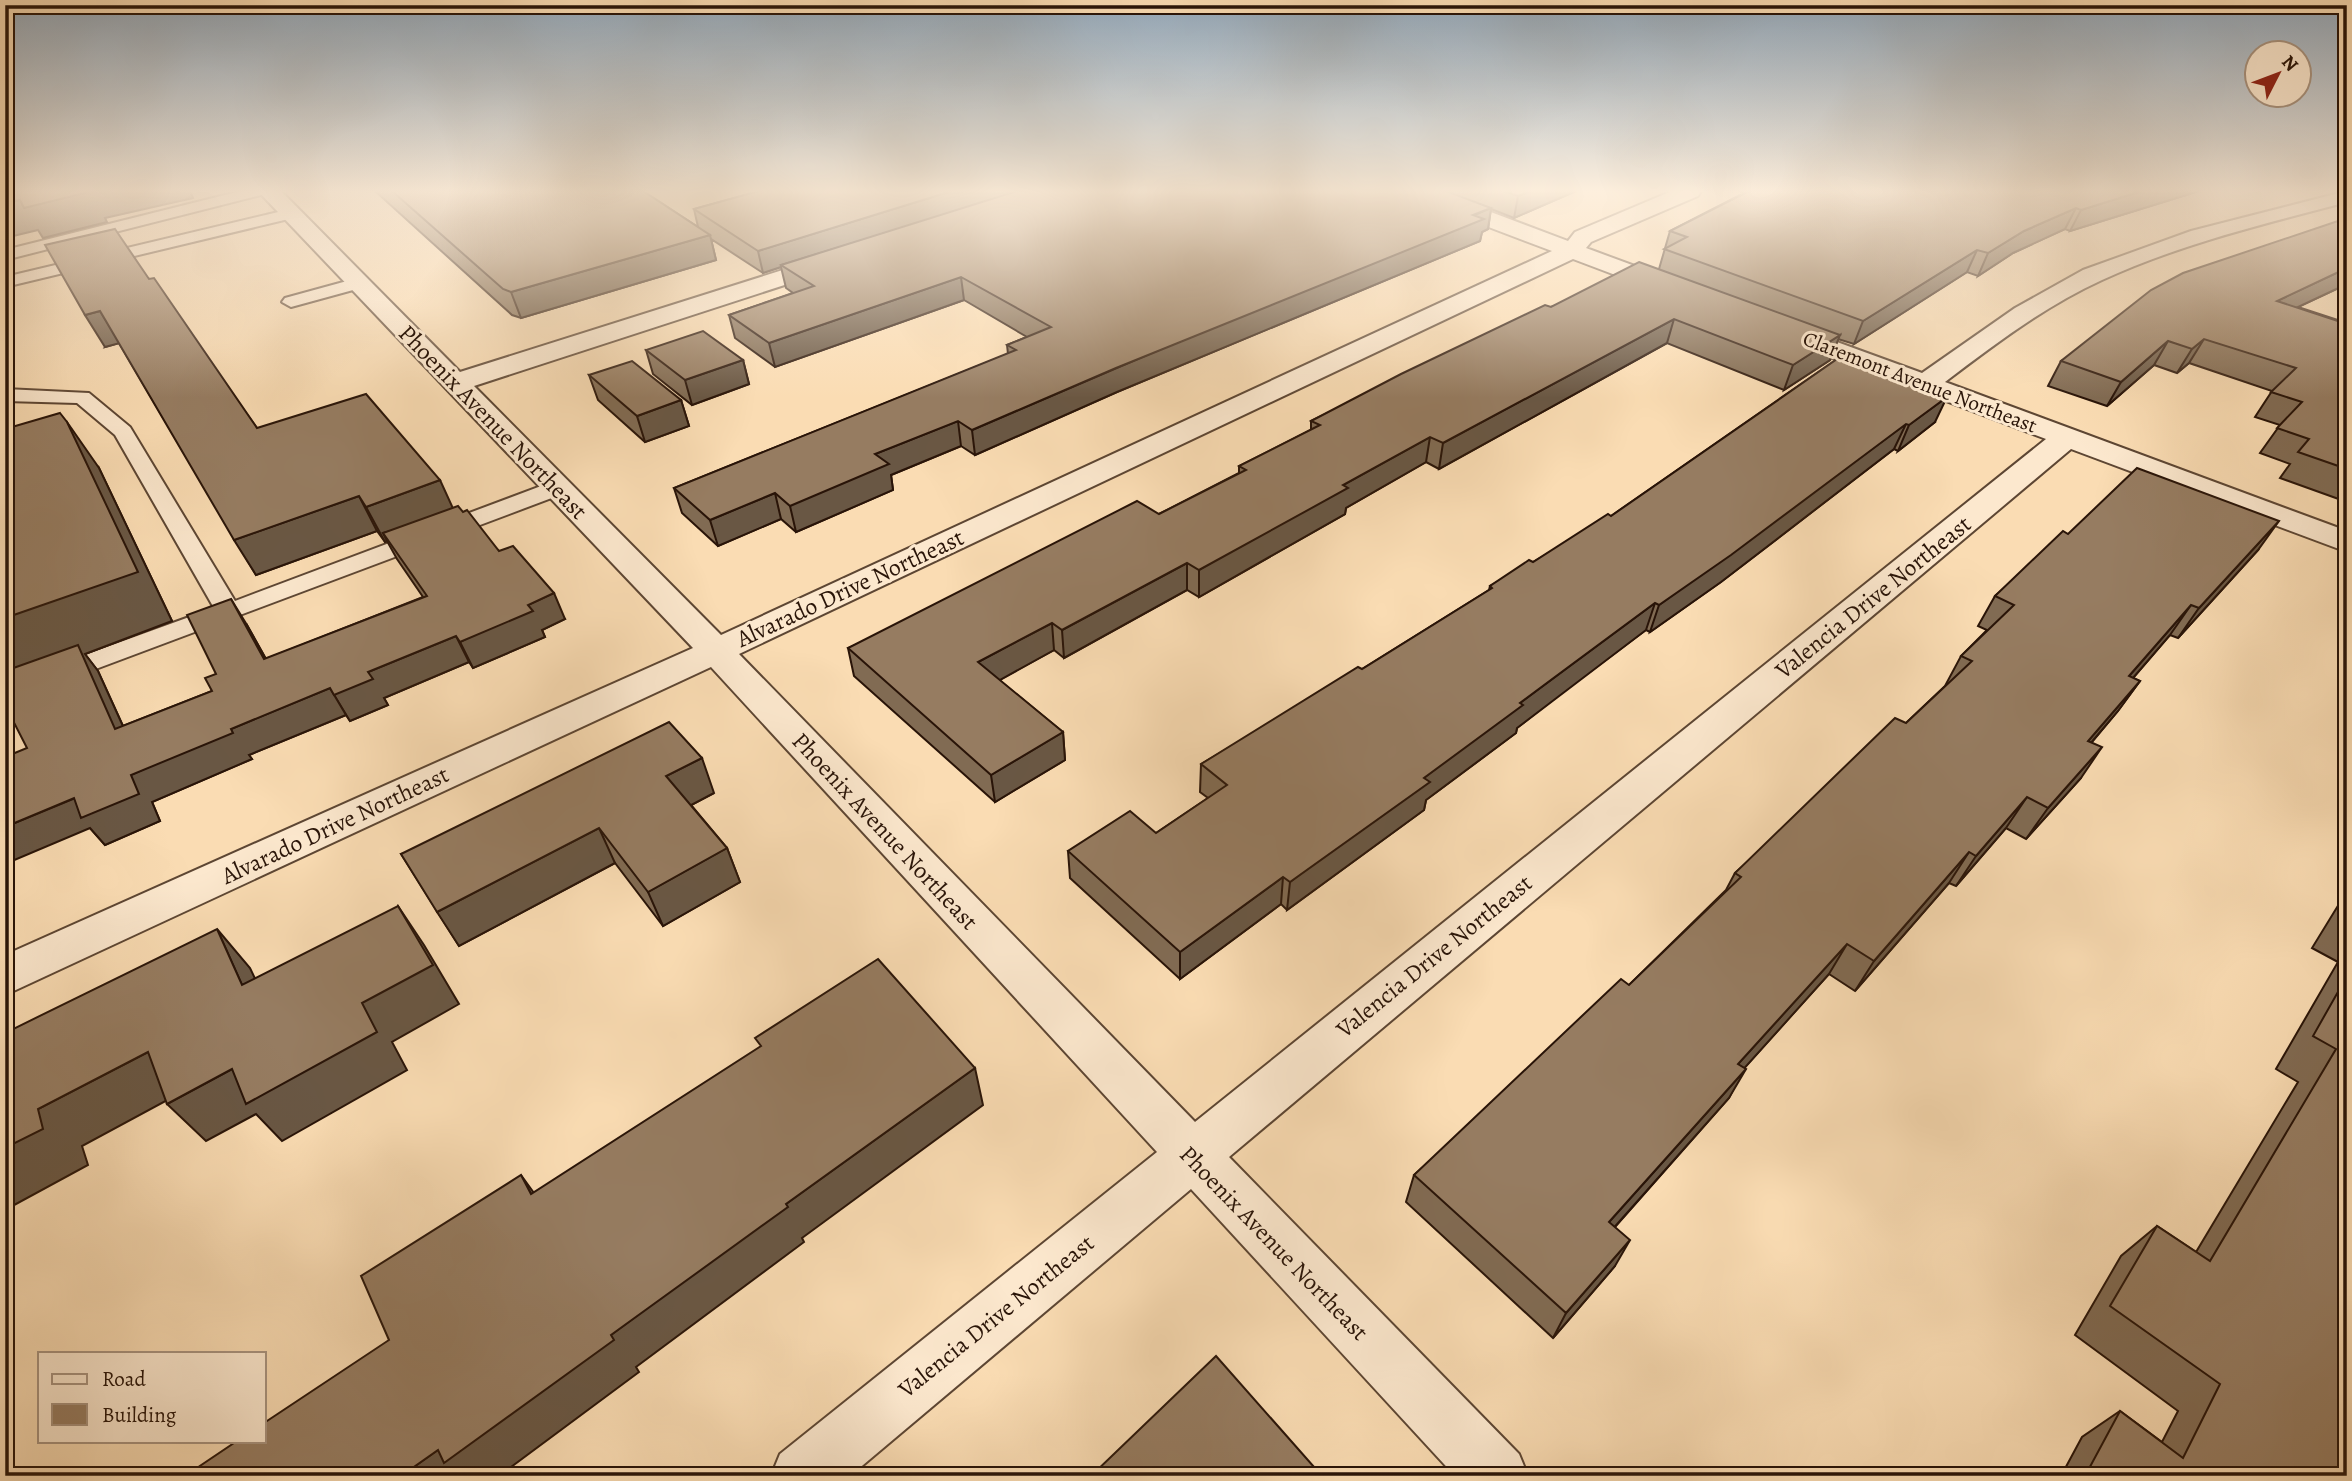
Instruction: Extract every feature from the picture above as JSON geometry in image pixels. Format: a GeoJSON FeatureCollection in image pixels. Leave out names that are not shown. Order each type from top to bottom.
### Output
{"type":"FeatureCollection","features":[{"type":"Feature","properties":{"kind":"street","name":"Phoenix Avenue Northeast"},"geometry":{"type":"LineString","coordinates":[[335,260],[716,651],[1190,1155],[1497,1476]]}},
{"type":"Feature","properties":{"kind":"street"},"geometry":{"type":"LineString","coordinates":[[454,383],[837,260]]}},
{"type":"Feature","properties":{"kind":"street","name":"Alvarado Drive Northeast"},"geometry":{"type":"LineString","coordinates":[[5,976],[716,651],[1552,260]]}},
{"type":"Feature","properties":{"kind":"street"},"geometry":{"type":"LineString","coordinates":[[1596,260],[1698,298]]}},
{"type":"Feature","properties":{"kind":"street"},"geometry":{"type":"LineString","coordinates":[[1925,384],[2058,293],[2130,260]]}},
{"type":"Feature","properties":{"kind":"street","name":"Claremont Avenue Northeast"},"geometry":{"type":"LineString","coordinates":[[1761,322],[2347,542]]}},
{"type":"Feature","properties":{"kind":"street","name":"Valencia Drive Northeast"},"geometry":{"type":"LineString","coordinates":[[802,1476],[2067,437]]}},
{"type":"Feature","properties":{"kind":"lane"},"geometry":{"type":"LineString","coordinates":[[5,282],[76,260]]}},
{"type":"Feature","properties":{"kind":"lane"},"geometry":{"type":"LineString","coordinates":[[291,302],[358,283]]}},
{"type":"Feature","properties":{"kind":"lane"},"geometry":{"type":"LineString","coordinates":[[5,395],[82,397],[123,431],[229,611]]}},
{"type":"Feature","properties":{"kind":"lane"},"geometry":{"type":"LineString","coordinates":[[5,694],[557,488]]}},
{"type":"Feature","properties":{"kind":"building"},"geometry":{"type":"Polygon","coordinates":[[[54,260],[136,260],[149,279],[154,278],[257,428],[366,394],[440,480],[366,507],[359,496],[234,540],[100,311],[85,315],[54,260]]]}},
{"type":"Feature","properties":{"kind":"building"},"geometry":{"type":"Polygon","coordinates":[[[470,260],[622,260],[511,292],[503,289],[470,260]]]}},
{"type":"Feature","properties":{"kind":"building"},"geometry":{"type":"Polygon","coordinates":[[[797,260],[1382,260],[1116,368],[972,430],[958,421],[875,454],[889,464],[790,506],[775,493],[710,520],[674,488],[1016,350],[1007,345],[1051,327],[961,277],[769,343],[729,315],[814,286],[781,265],[797,260]]]}},
{"type":"Feature","properties":{"kind":"building"},"geometry":{"type":"Polygon","coordinates":[[[1695,260],[1961,260],[1863,321],[1695,260]]]}},
{"type":"Feature","properties":{"kind":"building"},"geometry":{"type":"Polygon","coordinates":[[[2221,260],[2347,260],[2347,268],[2277,301],[2347,324],[2347,469],[2298,452],[2309,439],[2277,428],[2302,402],[2271,392],[2296,368],[2204,339],[2192,349],[2168,341],[2121,382],[2061,361],[2151,290],[2183,273],[2221,260]]]}},
{"type":"Feature","properties":{"kind":"building"},"geometry":{"type":"Polygon","coordinates":[[[1639,262],[1840,335],[1793,365],[1674,319],[1443,443],[1430,437],[1343,485],[1348,488],[1199,570],[1187,563],[1062,630],[1052,623],[978,662],[1063,732],[991,775],[848,648],[1137,501],[1159,514],[1246,470],[1239,466],[1320,425],[1311,421],[1401,374],[1545,305],[1551,307],[1639,262]]]}},
{"type":"Feature","properties":{"kind":"building"},"geometry":{"type":"Polygon","coordinates":[[[703,331],[743,360],[685,380],[646,350],[703,331]]]}},
{"type":"Feature","properties":{"kind":"building"},"geometry":{"type":"Polygon","coordinates":[[[1840,357],[1947,397],[1909,425],[1906,424],[1731,555],[1659,605],[1655,603],[1424,778],[1430,782],[1290,882],[1283,877],[1180,952],[1068,851],[1130,811],[1156,833],[1227,785],[1201,764],[1358,667],[1362,669],[1492,588],[1490,586],[1529,560],[1533,562],[1608,514],[1611,516],[1840,357]]]}},
{"type":"Feature","properties":{"kind":"building"},"geometry":{"type":"Polygon","coordinates":[[[632,361],[681,400],[637,416],[589,375],[632,361]]]}},
{"type":"Feature","properties":{"kind":"building"},"geometry":{"type":"Polygon","coordinates":[[[60,413],[67,422],[138,572],[5,618],[5,429],[60,413]]]}},
{"type":"Feature","properties":{"kind":"building"},"geometry":{"type":"Polygon","coordinates":[[[2137,468],[2279,521],[2199,608],[2191,605],[2129,676],[2140,681],[2088,741],[2102,747],[2048,808],[2027,797],[1976,856],[1969,852],[1874,961],[1847,944],[1738,1064],[1746,1069],[1609,1222],[1630,1240],[1566,1313],[1414,1175],[1621,979],[1629,985],[1741,877],[1735,873],[1895,718],[1906,723],[1972,661],[1961,656],[2014,605],[1995,596],[2063,531],[2068,534],[2137,468]]]}},
{"type":"Feature","properties":{"kind":"building"},"geometry":{"type":"Polygon","coordinates":[[[458,506],[463,512],[467,510],[499,551],[513,546],[554,593],[528,605],[533,611],[460,642],[456,636],[368,672],[373,679],[334,695],[330,688],[231,729],[233,733],[131,775],[139,794],[81,818],[74,798],[5,827],[5,757],[27,748],[5,705],[5,671],[78,645],[115,729],[212,691],[205,678],[216,674],[187,615],[231,599],[264,659],[427,596],[383,533],[458,506]]]}},
{"type":"Feature","properties":{"kind":"building"},"geometry":{"type":"Polygon","coordinates":[[[669,722],[702,758],[666,776],[727,848],[648,892],[599,828],[437,912],[401,854],[669,722]]]}},
{"type":"Feature","properties":{"kind":"building"},"geometry":{"type":"Polygon","coordinates":[[[398,906],[433,965],[362,1003],[377,1032],[246,1104],[232,1069],[167,1104],[148,1052],[38,1109],[43,1129],[5,1148],[5,1033],[217,929],[242,985],[398,906]]]}},
{"type":"Feature","properties":{"kind":"building"},"geometry":{"type":"Polygon","coordinates":[[[878,959],[975,1068],[786,1204],[788,1207],[611,1335],[614,1340],[444,1463],[438,1450],[401,1476],[185,1476],[236,1442],[266,1442],[266,1422],[389,1340],[361,1276],[521,1175],[531,1194],[761,1046],[755,1038],[878,959]]]}},
{"type":"Feature","properties":{"kind":"building"},"geometry":{"type":"Polygon","coordinates":[[[2347,976],[2347,1476],[2085,1476],[2120,1411],[2183,1458],[2220,1384],[2110,1306],[2157,1226],[2210,1261],[2336,1049],[2313,1036],[2347,976]]]}},
{"type":"Feature","properties":{"kind":"building"},"geometry":{"type":"Polygon","coordinates":[[[1216,1356],[1322,1476],[1091,1476],[1216,1356]]]}}]}
